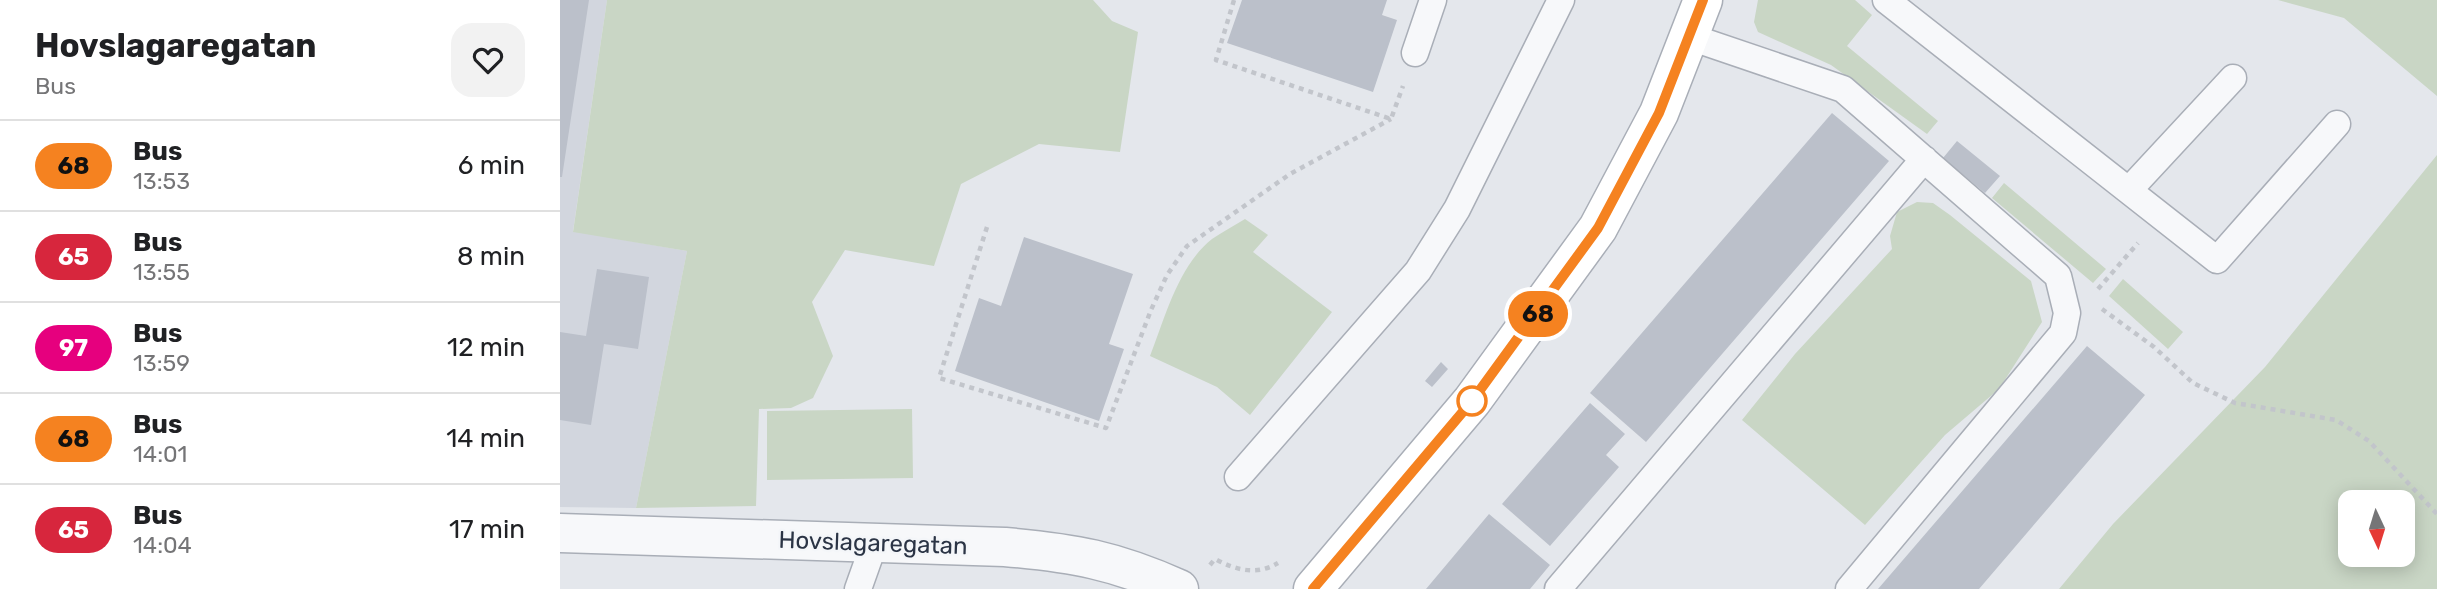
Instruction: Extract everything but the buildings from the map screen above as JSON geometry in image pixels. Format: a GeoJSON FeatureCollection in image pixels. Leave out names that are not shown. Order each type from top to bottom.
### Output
{"type":"FeatureCollection","features":[{"type":"Feature","properties":{"kind":"street"},"geometry":{"type":"LineString","coordinates":[[1312,589],[1472,401],[1598,228],[1659,113],[1703,0]]}},
{"type":"Feature","properties":{"kind":"street","name":"Hovslagaregatan"},"geometry":{"type":"LineString","coordinates":[[560,533],[1005,547],[1078,554],[1135,569],[1193,579]]}},
{"type":"Feature","properties":{"kind":"lane"},"geometry":{"type":"LineString","coordinates":[[1415,53],[1433,0]]}},
{"type":"Feature","properties":{"kind":"lane"},"geometry":{"type":"LineString","coordinates":[[1238,477],[1418,271],[1458,209],[1561,0]]}},
{"type":"Feature","properties":{"kind":"lane"},"geometry":{"type":"LineString","coordinates":[[1886,0],[2217,260],[2337,124]]}},
{"type":"Feature","properties":{"kind":"lane"},"geometry":{"type":"LineString","coordinates":[[1690,37],[1843,89],[2058,276],[2067,313],[2063,333],[1849,589]]}},
{"type":"Feature","properties":{"kind":"lane"},"geometry":{"type":"LineString","coordinates":[[2129,190],[2233,78]]}},
{"type":"Feature","properties":{"kind":"lane"},"geometry":{"type":"LineString","coordinates":[[1558,589],[1924,159]]}},
{"type":"Feature","properties":{"kind":"lane"},"geometry":{"type":"LineString","coordinates":[[858,589],[874,544]]}},
{"type":"Feature","properties":{"kind":"path"},"geometry":{"type":"LineString","coordinates":[[1234,0],[1216,61],[1391,119]]}},
{"type":"Feature","properties":{"kind":"path"},"geometry":{"type":"LineString","coordinates":[[987,228],[939,378],[1106,428],[1151,310],[1167,275],[1187,246],[1290,174],[1391,119],[1415,53]]}},
{"type":"Feature","properties":{"kind":"path"},"geometry":{"type":"LineString","coordinates":[[2089,299],[2162,216]]}},
{"type":"Feature","properties":{"kind":"path"},"geometry":{"type":"LineString","coordinates":[[2058,276],[2154,347],[2193,383],[2235,403],[2336,420],[2368,441],[2437,514]]}},
{"type":"Feature","properties":{"kind":"path"},"geometry":{"type":"LineString","coordinates":[[1193,579],[1215,559],[1235,569],[1250,571],[1276,565],[1286,555]]}},
{"type":"Feature","properties":{"kind":"shaded area"},"geometry":{"type":"Polygon","coordinates":[[[560,0],[607,0],[573,231],[687,251],[636,508],[560,507],[560,0]]]}},
{"type":"Feature","properties":{"kind":"green space"},"geometry":{"type":"Polygon","coordinates":[[[607,0],[1093,0],[1112,21],[1138,32],[1120,152],[1039,144],[961,184],[934,266],[845,250],[812,302],[833,356],[813,398],[791,408],[759,409],[756,506],[636,508],[687,251],[573,232],[607,0]]]}},
{"type":"Feature","properties":{"kind":"green space"},"geometry":{"type":"Polygon","coordinates":[[[1758,0],[1855,0],[1872,15],[1847,46],[1938,121],[1927,134],[1831,65],[1758,32],[1754,22],[1758,0]]]}},
{"type":"Feature","properties":{"kind":"green space"},"geometry":{"type":"Polygon","coordinates":[[[2278,0],[2437,0],[2437,96],[2344,18],[2278,0]]]}},
{"type":"Feature","properties":{"kind":"green space"},"geometry":{"type":"Polygon","coordinates":[[[2437,155],[2437,589],[2059,589],[2113,524],[2265,367],[2437,155]]]}},
{"type":"Feature","properties":{"kind":"green space"},"geometry":{"type":"Polygon","coordinates":[[[2004,183],[2106,269],[2093,283],[1992,198],[2004,183]]]}},
{"type":"Feature","properties":{"kind":"green space"},"geometry":{"type":"Polygon","coordinates":[[[1917,202],[1933,203],[2031,281],[2042,322],[1999,389],[1945,435],[1865,525],[1742,420],[1795,354],[1892,249],[1890,236],[1897,212],[1917,202]]]}},
{"type":"Feature","properties":{"kind":"green space"},"geometry":{"type":"Polygon","coordinates":[[[1245,219],[1268,235],[1253,252],[1332,312],[1250,415],[1217,387],[1150,356],[1174,293],[1190,263],[1212,239],[1245,219]]]}},
{"type":"Feature","properties":{"kind":"green space"},"geometry":{"type":"Polygon","coordinates":[[[2123,279],[2183,332],[2168,349],[2109,296],[2123,279]]]}},
{"type":"Feature","properties":{"kind":"green space"},"geometry":{"type":"Polygon","coordinates":[[[912,409],[913,478],[767,480],[767,411],[912,409]]]}},
{"type":"Feature","properties":{"kind":"bus line","name":"68"},"geometry":{"type":"LineString","coordinates":[[1313,589],[1472,401],[1598,228],[1659,113],[1703,0]]}}]}
